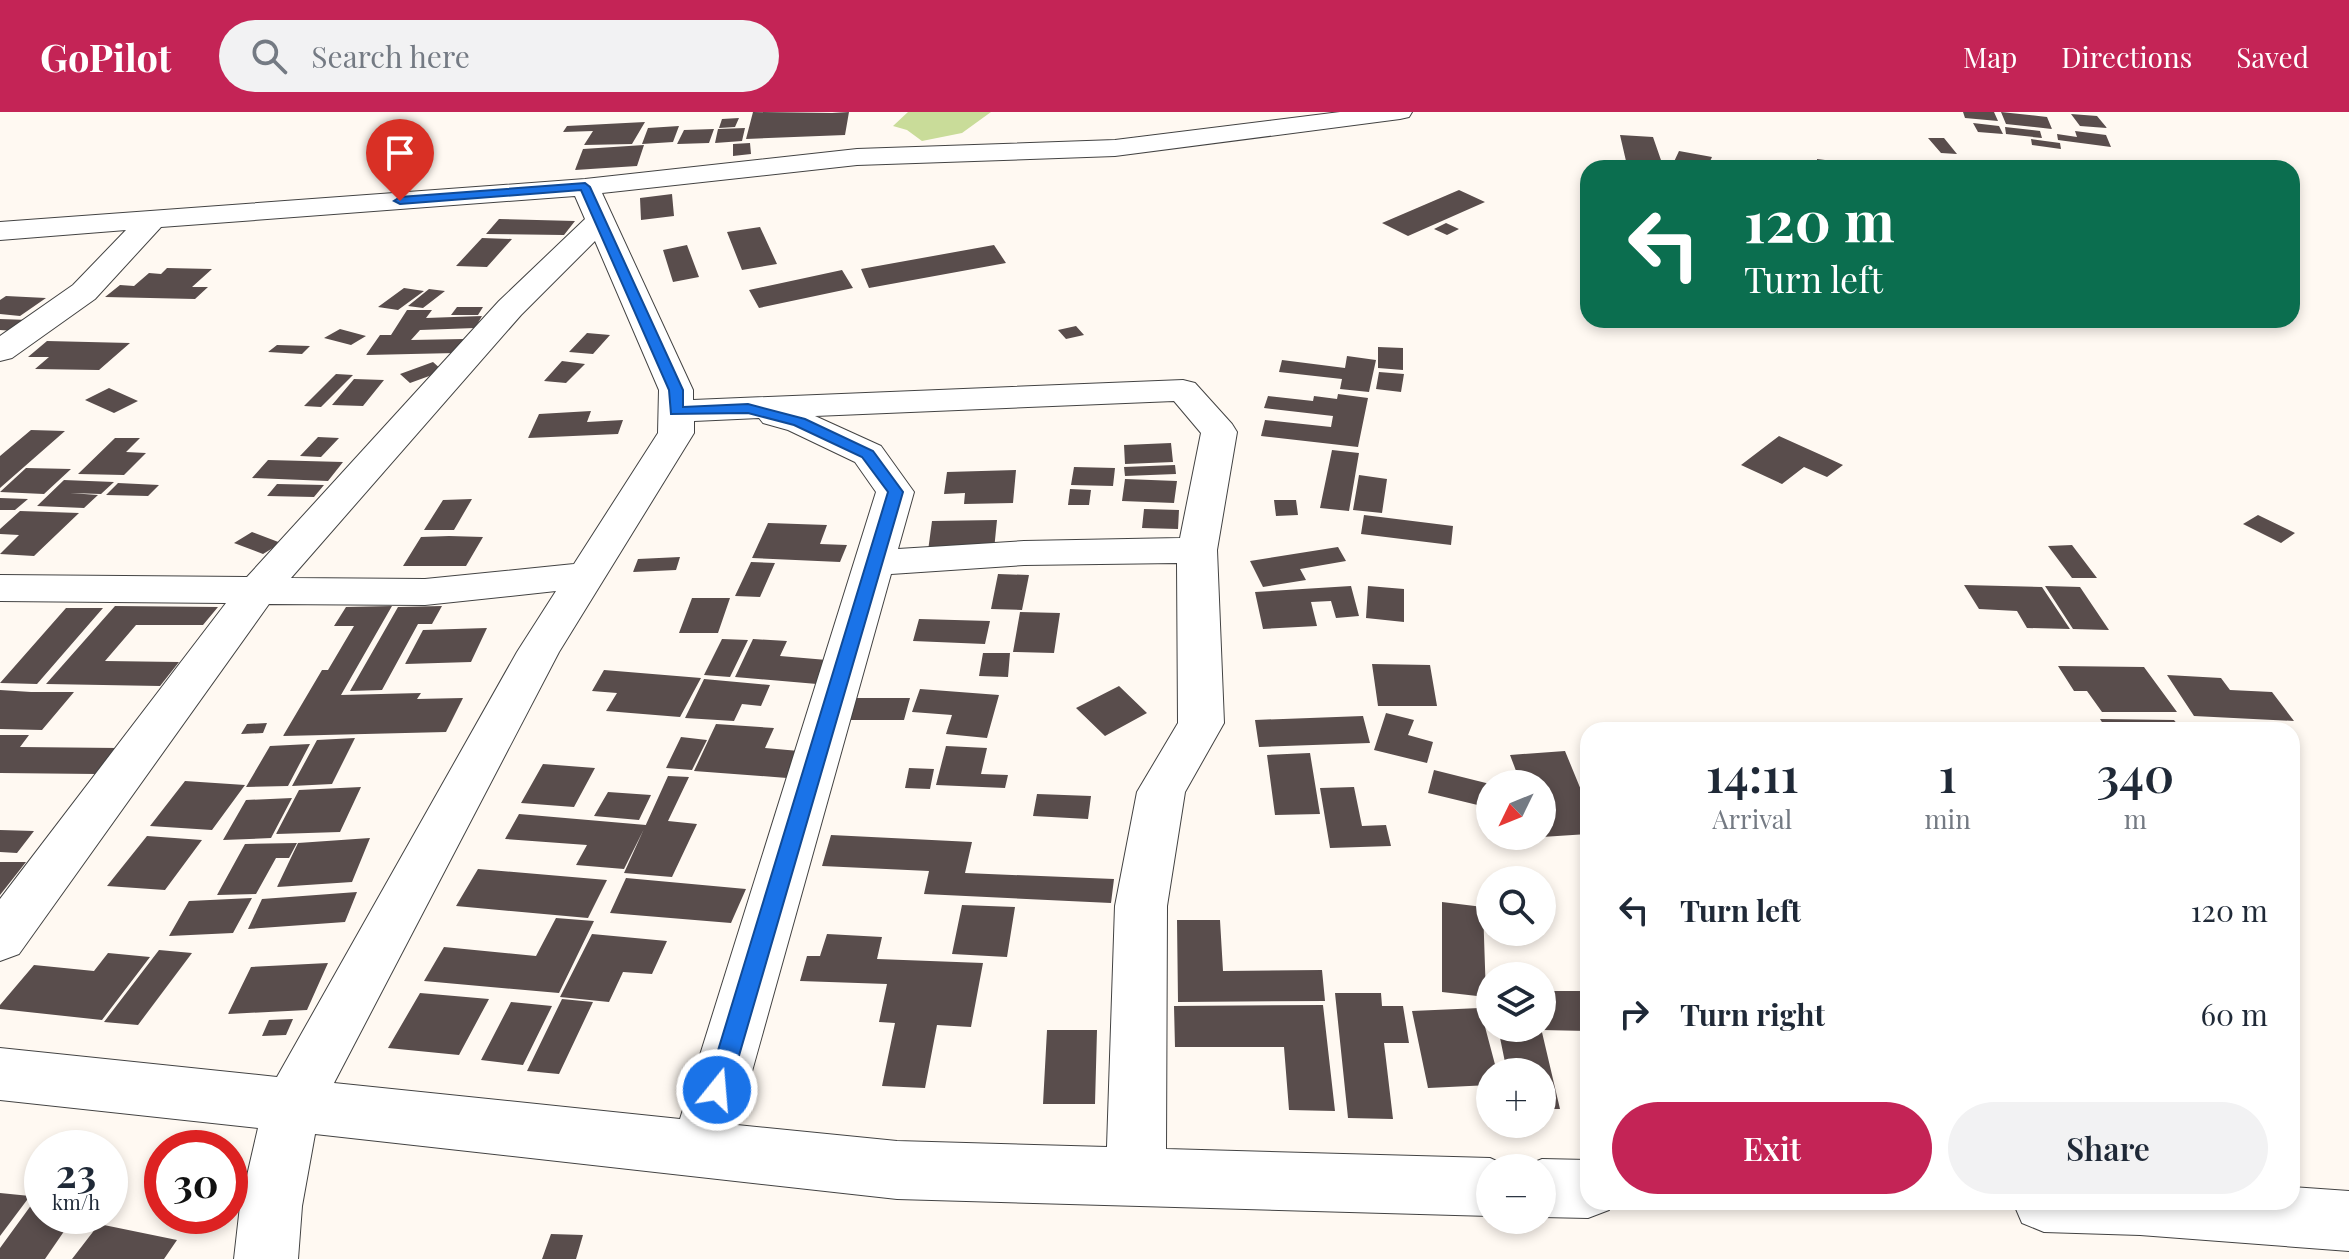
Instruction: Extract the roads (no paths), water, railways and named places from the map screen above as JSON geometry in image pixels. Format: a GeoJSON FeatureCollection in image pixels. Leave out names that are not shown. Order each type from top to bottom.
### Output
{"type":"FeatureCollection","features":[{"type":"Feature","properties":{"kind":"street"},"geometry":{"type":"LineString","coordinates":[[0,231],[153,219],[592,204],[857,157],[1115,148],[1400,112]]}},
{"type":"Feature","properties":{"kind":"street"},"geometry":{"type":"LineString","coordinates":[[266,1259],[271,1206],[292,1105],[538,652],[676,433],[676,390],[592,204]]}},
{"type":"Feature","properties":{"kind":"street"},"geometry":{"type":"LineString","coordinates":[[0,939],[258,590],[510,308],[592,204]]}},
{"type":"Feature","properties":{"kind":"street"},"geometry":{"type":"LineString","coordinates":[[0,351],[84,292],[153,219]]}},
{"type":"Feature","properties":{"kind":"street"},"geometry":{"type":"LineString","coordinates":[[676,411],[1183,390],[1219,432],[1197,550],[1201,723],[1161,792],[1141,906],[1136,1177]]}},
{"type":"Feature","properties":{"kind":"street"},"geometry":{"type":"LineString","coordinates":[[700,1149],[895,492],[868,454],[800,422],[748,408]]}},
{"type":"Feature","properties":{"kind":"street"},"geometry":{"type":"LineString","coordinates":[[874,563],[1024,553],[1197,550]]}},
{"type":"Feature","properties":{"kind":"street"},"geometry":{"type":"LineString","coordinates":[[0,588],[425,592],[587,575]]}},
{"type":"Feature","properties":{"kind":"street"},"geometry":{"type":"LineString","coordinates":[[0,1074],[897,1170],[1476,1187]]}},
{"type":"Feature","properties":{"kind":"street"},"geometry":{"type":"LineString","coordinates":[[1556,1188],[1580,1189]]}},
{"type":"Feature","properties":{"kind":"street"},"geometry":{"type":"LineString","coordinates":[[2205,1210],[2349,1221]]}}]}
